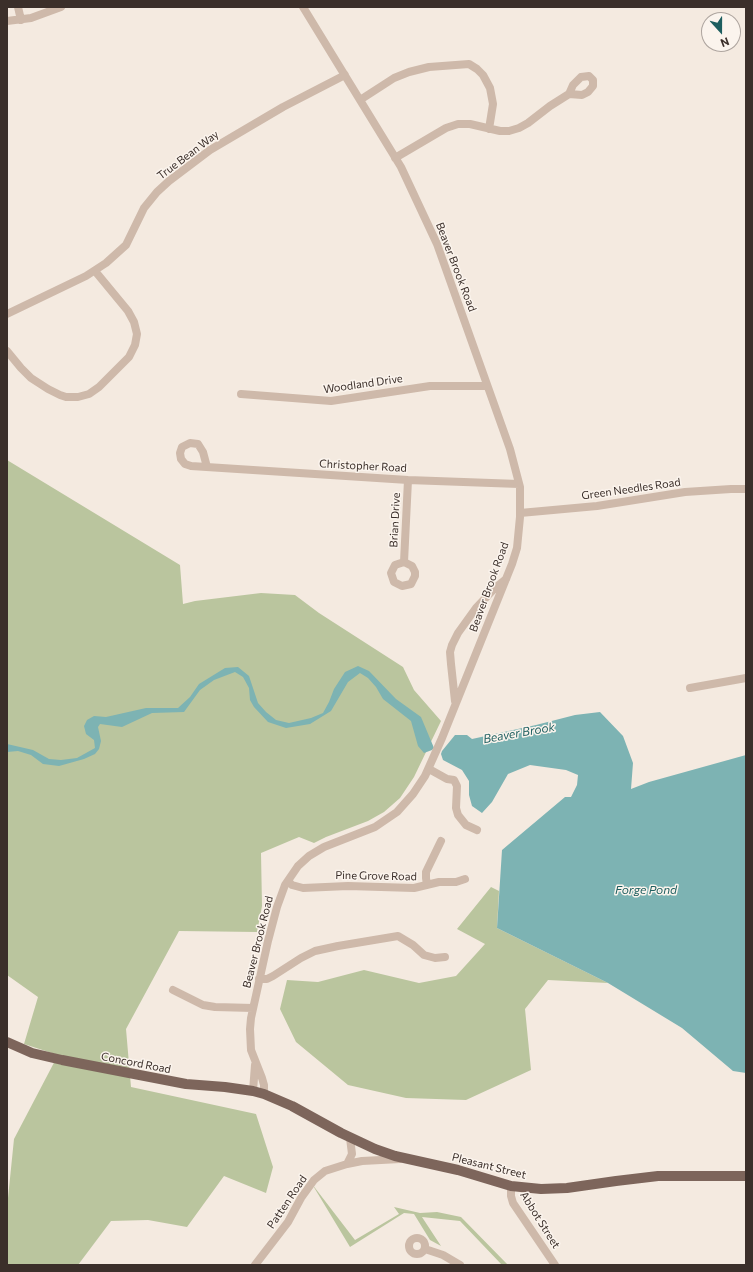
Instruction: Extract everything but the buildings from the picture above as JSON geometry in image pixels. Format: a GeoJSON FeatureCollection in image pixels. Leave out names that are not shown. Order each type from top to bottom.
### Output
{"type":"FeatureCollection","features":[{"type":"Feature","properties":{"kind":"main road","name":"Concord Road"},"geometry":{"type":"LineString","coordinates":[[7,1042],[32,1052],[62,1060],[186,1084],[253,1091],[264,1094]]}},
{"type":"Feature","properties":{"kind":"main road","name":"Pleasant Street"},"geometry":{"type":"LineString","coordinates":[[264,1094],[292,1106],[350,1138],[375,1149],[407,1159],[458,1170],[511,1186],[541,1189],[658,1176],[746,1176]]}},
{"type":"Feature","properties":{"kind":"street"},"geometry":{"type":"LineString","coordinates":[[18,7],[21,20]]}},
{"type":"Feature","properties":{"kind":"street"},"geometry":{"type":"LineString","coordinates":[[7,21],[21,20],[44,14],[61,7]]}},
{"type":"Feature","properties":{"kind":"street","name":"Beaver Brook Road"},"geometry":{"type":"LineString","coordinates":[[264,1094],[264,1085],[252,1050],[250,1029],[259,979],[282,892],[298,866],[309,856],[324,848],[375,827],[397,812],[413,794],[430,766],[506,578],[517,548],[520,513],[519,484],[510,449],[438,246],[411,186],[303,7]]}},
{"type":"Feature","properties":{"kind":"street"},"geometry":{"type":"LineString","coordinates":[[360,100],[394,78],[409,72],[429,67],[468,64],[477,69],[483,75],[490,88],[493,104],[489,129]]}},
{"type":"Feature","properties":{"kind":"street","name":"True Bean Way"},"geometry":{"type":"LineString","coordinates":[[7,314],[95,271],[106,263],[126,244],[144,208],[157,192],[169,181],[224,140],[345,75]]}},
{"type":"Feature","properties":{"kind":"street"},"geometry":{"type":"LineString","coordinates":[[395,158],[452,126],[464,124],[504,131],[519,128],[570,94]]}},
{"type":"Feature","properties":{"kind":"street"},"geometry":{"type":"LineString","coordinates":[[7,351],[20,368],[31,378],[60,395],[66,397],[78,397],[89,394],[99,387],[129,357],[135,345],[136,334],[134,322],[128,311],[95,271]]}},
{"type":"Feature","properties":{"kind":"street","name":"Woodland Drive"},"geometry":{"type":"LineString","coordinates":[[241,394],[313,401],[331,401],[430,386],[488,386]]}},
{"type":"Feature","properties":{"kind":"street","name":"Christopher Road"},"geometry":{"type":"LineString","coordinates":[[207,467],[408,480],[519,484]]}},
{"type":"Feature","properties":{"kind":"street","name":"Brian Drive"},"geometry":{"type":"LineString","coordinates":[[404,562],[408,480]]}},
{"type":"Feature","properties":{"kind":"street","name":"Green Needles Road"},"geometry":{"type":"LineString","coordinates":[[520,513],[597,506],[685,492],[746,489]]}},
{"type":"Feature","properties":{"kind":"street"},"geometry":{"type":"LineString","coordinates":[[455,706],[451,658],[452,645],[458,633],[476,608],[506,578]]}},
{"type":"Feature","properties":{"kind":"street"},"geometry":{"type":"LineString","coordinates":[[690,688],[746,678]]}},
{"type":"Feature","properties":{"kind":"street"},"geometry":{"type":"LineString","coordinates":[[430,766],[447,778],[454,780],[457,786],[456,808],[458,815],[466,825],[477,830]]}},
{"type":"Feature","properties":{"kind":"street"},"geometry":{"type":"LineString","coordinates":[[427,885],[426,872],[441,841]]}},
{"type":"Feature","properties":{"kind":"street","name":"Pine Grove Road"},"geometry":{"type":"LineString","coordinates":[[288,881],[298,888],[348,886],[414,888],[439,882],[456,882],[465,879]]}},
{"type":"Feature","properties":{"kind":"street"},"geometry":{"type":"LineString","coordinates":[[259,979],[267,979],[273,976],[315,951],[398,936],[413,945],[424,955],[435,958],[445,957]]}},
{"type":"Feature","properties":{"kind":"street"},"geometry":{"type":"LineString","coordinates":[[173,990],[203,1005],[215,1007],[253,1008]]}},
{"type":"Feature","properties":{"kind":"street","name":"Beaver Brook Road"},"geometry":{"type":"LineString","coordinates":[[253,1091],[256,1062]]}},
{"type":"Feature","properties":{"kind":"street"},"geometry":{"type":"LineString","coordinates":[[346,1164],[352,1154],[350,1138]]}},
{"type":"Feature","properties":{"kind":"street","name":"Patten Road"},"geometry":{"type":"LineString","coordinates":[[255,1265],[288,1222],[301,1198],[314,1180],[325,1171],[346,1164],[362,1161],[407,1159]]}},
{"type":"Feature","properties":{"kind":"street","name":"Abbot Street"},"geometry":{"type":"LineString","coordinates":[[511,1186],[511,1196],[514,1202],[556,1265]]}},
{"type":"Feature","properties":{"kind":"street"},"geometry":{"type":"LineString","coordinates":[[425,1249],[451,1258],[460,1265]]}},
{"type":"Feature","properties":{"kind":"green space"},"geometry":{"type":"Polygon","coordinates":[[[7,460],[180,565],[183,604],[195,601],[261,593],[295,595],[319,613],[403,667],[414,690],[441,721],[414,777],[400,798],[384,812],[368,821],[314,843],[299,837],[261,853],[262,906],[257,932],[179,931],[126,1029],[131,1087],[256,1114],[273,1167],[266,1193],[224,1176],[187,1227],[148,1220],[111,1221],[78,1265],[7,1265],[7,1198],[14,1139],[58,1055],[24,1044],[38,997],[7,975],[7,460]]]}},
{"type":"Feature","properties":{"kind":"green space"},"geometry":{"type":"Polygon","coordinates":[[[491,887],[499,891],[497,928],[608,983],[548,980],[525,1009],[531,1070],[466,1100],[406,1098],[348,1085],[296,1042],[280,1009],[287,980],[318,982],[364,970],[419,983],[456,976],[485,944],[457,929],[491,887]]]}},
{"type":"Feature","properties":{"kind":"green space"},"geometry":{"type":"Polygon","coordinates":[[[312,1184],[355,1240],[399,1214],[394,1207],[420,1213],[437,1212],[461,1217],[508,1265],[502,1265],[460,1221],[422,1217],[441,1246],[430,1240],[414,1214],[404,1213],[350,1247],[312,1184]]]}},
{"type":"Feature","properties":{"kind":"water"},"geometry":{"type":"Polygon","coordinates":[[[358,666],[369,671],[396,699],[421,717],[434,748],[432,750],[424,753],[418,746],[411,721],[383,699],[376,687],[368,678],[360,673],[348,682],[331,711],[310,724],[286,728],[268,722],[254,707],[250,700],[249,688],[243,677],[235,672],[214,680],[200,690],[184,712],[152,713],[122,727],[100,724],[98,727],[101,741],[99,749],[95,754],[84,759],[59,766],[43,764],[31,755],[18,751],[7,752],[7,744],[33,750],[49,759],[61,760],[77,758],[95,748],[94,740],[86,734],[84,726],[87,720],[94,716],[106,717],[146,708],[178,708],[190,697],[199,684],[225,668],[238,667],[249,676],[258,703],[276,720],[289,723],[311,718],[323,713],[334,689],[345,672],[358,666]]]}},
{"type":"Feature","properties":{"kind":"water","name":"Forge Pond"},"geometry":{"type":"Polygon","coordinates":[[[600,712],[623,736],[633,763],[631,789],[649,782],[746,755],[746,1073],[733,1071],[682,1028],[608,983],[497,928],[502,850],[565,797],[571,797],[577,785],[578,775],[566,770],[530,765],[508,774],[492,802],[482,813],[472,806],[469,795],[469,781],[462,770],[443,760],[441,754],[442,751],[455,735],[467,735],[472,739],[575,715],[600,712]]]}},
{"type":"Feature","properties":{"kind":"water label","name":"Beaver Brook"},"geometry":{"type":"Point","coordinates":[519,733]}}]}
